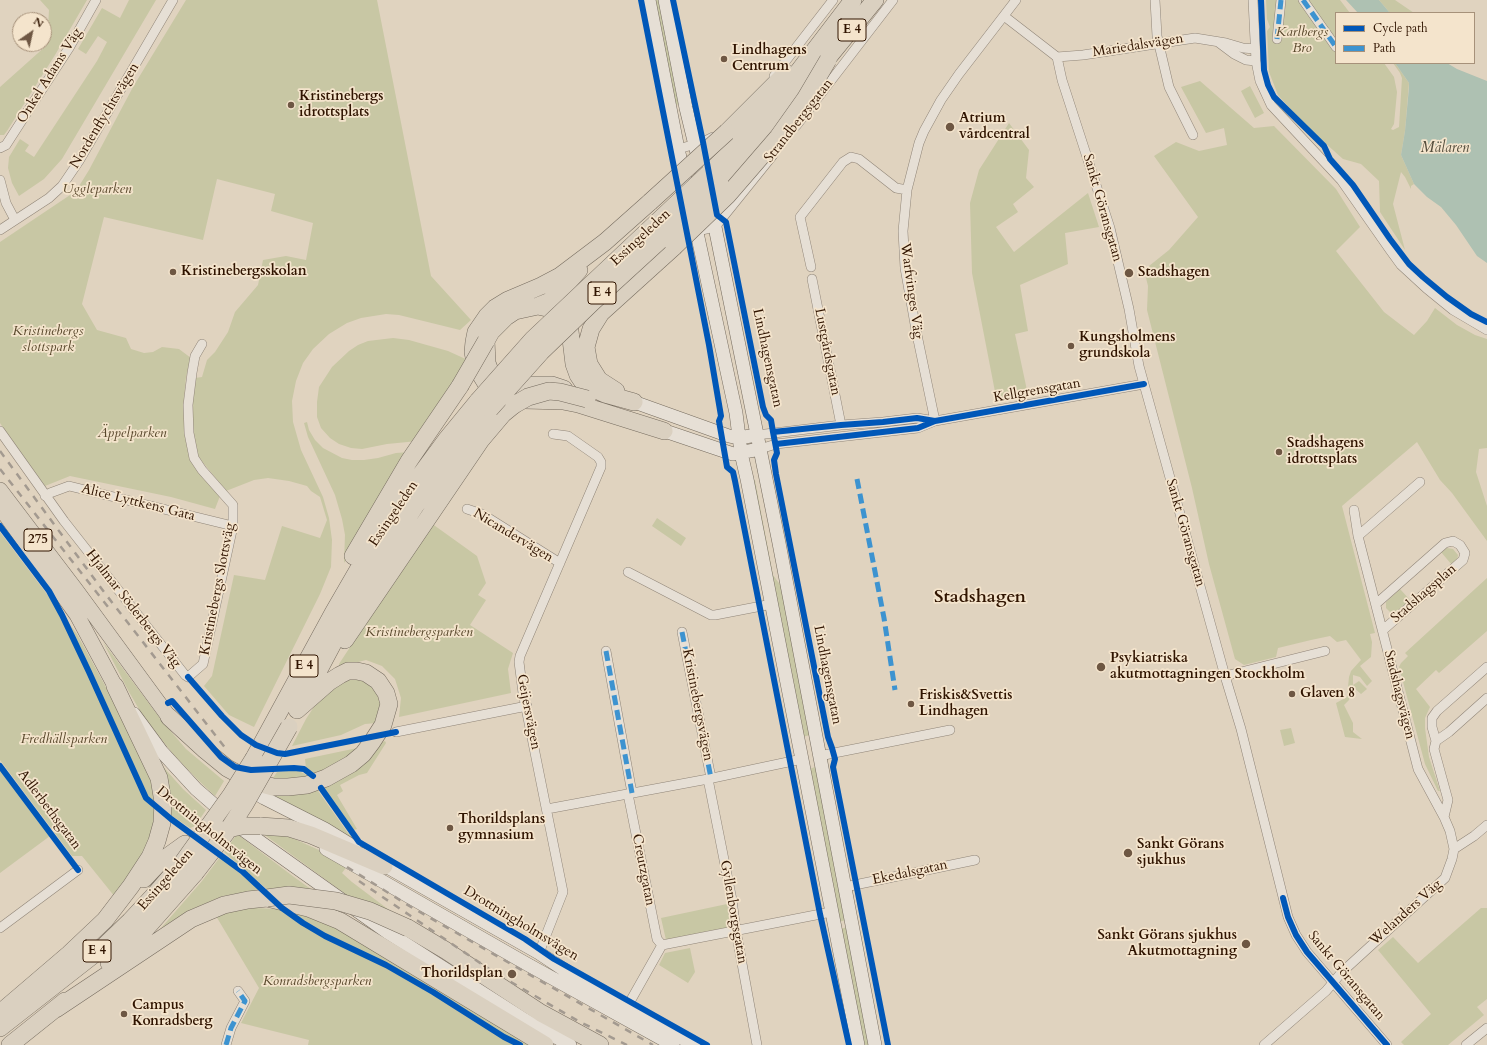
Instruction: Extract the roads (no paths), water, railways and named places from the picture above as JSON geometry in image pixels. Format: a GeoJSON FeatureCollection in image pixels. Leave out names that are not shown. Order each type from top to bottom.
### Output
{"type":"FeatureCollection","features":[{"type":"Feature","properties":{"kind":"highway","name":"E 4"},"geometry":{"type":"LineString","coordinates":[[831,28],[853,0]]}},
{"type":"Feature","properties":{"kind":"highway","name":"E 4"},"geometry":{"type":"LineString","coordinates":[[828,60],[875,0]]}},
{"type":"Feature","properties":{"kind":"highway"},"geometry":{"type":"LineString","coordinates":[[664,431],[578,404],[563,401],[520,400],[506,397],[496,392],[487,385],[476,367],[473,352],[476,332],[487,316],[495,308],[508,300],[560,276],[605,242],[727,132],[831,28]]}},
{"type":"Feature","properties":{"kind":"highway","name":"Essingeleden"},"geometry":{"type":"LineString","coordinates":[[282,723],[297,710],[383,556],[416,505],[462,443],[484,405],[533,340],[734,148],[782,93],[831,28]]}},
{"type":"Feature","properties":{"kind":"highway"},"geometry":{"type":"LineString","coordinates":[[590,386],[590,364],[586,347],[595,321],[601,313],[674,248],[751,170],[778,137],[805,99],[828,60]]}},
{"type":"Feature","properties":{"kind":"highway","name":"Essingeleden"},"geometry":{"type":"LineString","coordinates":[[0,1028],[101,948],[151,899],[189,868],[226,833],[245,804],[333,613],[366,556],[404,497],[446,440],[734,170],[828,60]]}},
{"type":"Feature","properties":{"kind":"highway"},"geometry":{"type":"LineString","coordinates":[[333,613],[343,580],[354,554],[410,461],[460,386],[491,332],[506,317],[515,311],[538,306],[548,302],[556,296],[605,242]]}},
{"type":"Feature","properties":{"kind":"highway"},"geometry":{"type":"LineString","coordinates":[[538,306],[555,312],[566,322],[570,331],[574,364],[578,375],[590,386],[632,409]]}},
{"type":"Feature","properties":{"kind":"highway"},"geometry":{"type":"LineString","coordinates":[[486,341],[487,363],[490,370],[500,379],[513,385],[522,386],[606,385],[632,409]]}},
{"type":"Feature","properties":{"kind":"highway"},"geometry":{"type":"LineString","coordinates":[[318,670],[335,654],[354,628],[481,440],[503,414],[528,396],[549,391],[560,392],[590,386]]}},
{"type":"Feature","properties":{"kind":"highway"},"geometry":{"type":"LineString","coordinates":[[169,717],[227,768],[251,781],[273,787],[288,787],[307,785],[326,778],[351,764],[363,754],[383,725],[389,704],[386,693],[378,681],[366,673],[348,671],[340,674],[329,682],[297,710]]}},
{"type":"Feature","properties":{"kind":"highway"},"geometry":{"type":"LineString","coordinates":[[105,920],[131,886],[150,856],[162,823],[163,802],[160,783],[155,769],[115,686]]}},
{"type":"Feature","properties":{"kind":"highway"},"geometry":{"type":"LineString","coordinates":[[0,1013],[69,954],[105,920],[160,862],[184,844],[203,836],[242,826],[289,828],[311,835],[384,866]]}},
{"type":"Feature","properties":{"kind":"highway","name":"Essingeleden"},"geometry":{"type":"LineString","coordinates":[[10,1045],[56,1009],[142,933],[189,868]]}},
{"type":"Feature","properties":{"kind":"highway"},"geometry":{"type":"LineString","coordinates":[[56,1009],[191,919],[224,905],[248,900],[288,895],[336,901],[370,911],[408,928],[446,950],[541,1013],[600,1045]]}},
{"type":"Feature","properties":{"kind":"highway"},"geometry":{"type":"LineString","coordinates":[[268,898],[287,902],[324,914],[369,938],[437,981],[545,1045]]}},
{"type":"Feature","properties":{"kind":"main road","name":"Drottningholmsvägen"},"geometry":{"type":"LineString","coordinates":[[0,490],[76,590],[169,717]]}},
{"type":"Feature","properties":{"kind":"main road","name":"Drottningholmsvägen"},"geometry":{"type":"LineString","coordinates":[[0,507],[77,615],[115,686]]}},
{"type":"Feature","properties":{"kind":"street","name":"Onkel Adams Väg"},"geometry":{"type":"LineString","coordinates":[[0,148],[6,144],[69,48],[96,0]]}},
{"type":"Feature","properties":{"kind":"street","name":"Nordenflychtsvägen"},"geometry":{"type":"LineString","coordinates":[[0,230],[49,198],[62,186],[71,174],[173,0]]}},
{"type":"Feature","properties":{"kind":"street"},"geometry":{"type":"LineString","coordinates":[[649,0],[678,149],[736,413],[738,438],[858,1045]]}},
{"type":"Feature","properties":{"kind":"street","name":"Lindhagensgatan"},"geometry":{"type":"LineString","coordinates":[[665,0],[686,108],[715,227],[760,449],[875,1045]]}},
{"type":"Feature","properties":{"kind":"street"},"geometry":{"type":"LineString","coordinates":[[678,149],[703,142],[727,130],[740,117],[833,0]]}},
{"type":"Feature","properties":{"kind":"street","name":"Strandbergsgatan"},"geometry":{"type":"LineString","coordinates":[[715,227],[763,168],[893,0]]}},
{"type":"Feature","properties":{"kind":"street","name":"Warfvinges Väg"},"geometry":{"type":"LineString","coordinates":[[934,421],[905,268],[903,231],[907,190],[913,163],[924,131],[950,86],[1016,0]]}},
{"type":"Feature","properties":{"kind":"street"},"geometry":{"type":"LineString","coordinates":[[1155,0],[1156,30],[1169,87],[1193,135]]}},
{"type":"Feature","properties":{"kind":"street"},"geometry":{"type":"LineString","coordinates":[[1254,0],[1254,49],[1260,81],[1271,105],[1341,180],[1402,265],[1426,288],[1453,310],[1487,330]]}},
{"type":"Feature","properties":{"kind":"street"},"geometry":{"type":"LineString","coordinates":[[1277,39],[1281,0]]}},
{"type":"Feature","properties":{"kind":"street"},"geometry":{"type":"LineString","coordinates":[[1303,0],[1335,46]]}},
{"type":"Feature","properties":{"kind":"street"},"geometry":{"type":"LineString","coordinates":[[1004,16],[1057,57]]}},
{"type":"Feature","properties":{"kind":"street","name":"Mariedalsvägen"},"geometry":{"type":"LineString","coordinates":[[1057,57],[1083,55],[1194,38],[1254,49]]}},
{"type":"Feature","properties":{"kind":"street","name":"Mariedalsvägen"},"geometry":{"type":"LineString","coordinates":[[1218,42],[1234,54],[1246,60],[1256,61]]}},
{"type":"Feature","properties":{"kind":"street","name":"Sankt Göransgatan"},"geometry":{"type":"LineString","coordinates":[[1057,57],[1062,80],[1110,228],[1129,309],[1139,366],[1225,676],[1242,729],[1288,917],[1296,935],[1307,952],[1387,1045]]}},
{"type":"Feature","properties":{"kind":"street"},"geometry":{"type":"LineString","coordinates":[[811,267],[800,217],[844,162],[851,157],[859,159],[896,188],[907,190]]}},
{"type":"Feature","properties":{"kind":"street"},"geometry":{"type":"LineString","coordinates":[[0,180],[6,203],[15,220]]}},
{"type":"Feature","properties":{"kind":"street"},"geometry":{"type":"LineString","coordinates":[[697,231],[715,227]]}},
{"type":"Feature","properties":{"kind":"street","name":"Lustgårdsgatan"},"geometry":{"type":"LineString","coordinates":[[812,279],[842,424]]}},
{"type":"Feature","properties":{"kind":"street"},"geometry":{"type":"LineString","coordinates":[[721,344],[738,342]]}},
{"type":"Feature","properties":{"kind":"street","name":"Kristinebergs Slottsväg"},"geometry":{"type":"LineString","coordinates":[[188,677],[203,664],[233,526],[232,504],[202,470],[194,458],[189,433],[188,405],[192,373],[195,356],[202,344]]}},
{"type":"Feature","properties":{"kind":"street","name":"Kellgrensgatan"},"geometry":{"type":"LineString","coordinates":[[632,409],[664,431],[733,454],[760,449],[776,444],[918,428],[934,421],[1144,384]]}},
{"type":"Feature","properties":{"kind":"street","name":"Kellgrensgatan"},"geometry":{"type":"LineString","coordinates":[[632,409],[738,438],[842,424],[883,422],[917,418],[934,421]]}},
{"type":"Feature","properties":{"kind":"street","name":"Hjalmar Söderbergs Väg"},"geometry":{"type":"LineString","coordinates":[[0,431],[45,496],[180,669],[188,677]]}},
{"type":"Feature","properties":{"kind":"street","name":"Geijersvägen"},"geometry":{"type":"LineString","coordinates":[[539,954],[563,892],[520,675],[520,656],[560,564],[601,462],[598,457],[568,436],[553,434]]}},
{"type":"Feature","properties":{"kind":"street"},"geometry":{"type":"LineString","coordinates":[[1358,536],[1420,482]]}},
{"type":"Feature","properties":{"kind":"street","name":"Alice Lyttkens Gata"},"geometry":{"type":"LineString","coordinates":[[45,496],[70,486],[233,526]]}},
{"type":"Feature","properties":{"kind":"street","name":"Nicandervägen"},"geometry":{"type":"LineString","coordinates":[[467,509],[482,514],[560,564]]}},
{"type":"Feature","properties":{"kind":"street","name":"Stadshagsvägen"},"geometry":{"type":"LineString","coordinates":[[1354,510],[1358,536],[1377,603],[1418,769],[1444,817],[1450,831],[1454,850]]}},
{"type":"Feature","properties":{"kind":"street","name":"Stadshagsplan"},"geometry":{"type":"LineString","coordinates":[[1377,603],[1445,543],[1453,541],[1460,545],[1465,553],[1463,560],[1383,630]]}},
{"type":"Feature","properties":{"kind":"street"},"geometry":{"type":"LineString","coordinates":[[628,572],[711,615],[772,604]]}},
{"type":"Feature","properties":{"kind":"street","name":"Kristinebergsvägen"},"geometry":{"type":"LineString","coordinates":[[682,632],[709,778]]}},
{"type":"Feature","properties":{"kind":"street"},"geometry":{"type":"LineString","coordinates":[[1225,676],[1325,650]]}},
{"type":"Feature","properties":{"kind":"street"},"geometry":{"type":"LineString","coordinates":[[606,651],[630,793]]}},
{"type":"Feature","properties":{"kind":"street"},"geometry":{"type":"LineString","coordinates":[[1444,817],[1448,800],[1434,749],[1436,741],[1432,727],[1432,718],[1437,711],[1487,667]]}},
{"type":"Feature","properties":{"kind":"street","name":"Drottningholmsvägen"},"geometry":{"type":"LineString","coordinates":[[115,686],[162,752],[196,789],[242,829],[387,932],[525,1020],[568,1044]]}},
{"type":"Feature","properties":{"kind":"street"},"geometry":{"type":"LineString","coordinates":[[1436,741],[1449,732],[1487,698]]}},
{"type":"Feature","properties":{"kind":"street"},"geometry":{"type":"LineString","coordinates":[[396,732],[526,706]]}},
{"type":"Feature","properties":{"kind":"street","name":"Drottningholmsvägen"},"geometry":{"type":"LineString","coordinates":[[169,717],[196,749],[210,763],[227,776],[264,798],[331,833],[384,866],[539,954],[578,979],[694,1045]]}},
{"type":"Feature","properties":{"kind":"street"},"geometry":{"type":"LineString","coordinates":[[802,759],[950,730]]}},
{"type":"Feature","properties":{"kind":"street","name":"Kristinebergsvägen"},"geometry":{"type":"LineString","coordinates":[[547,809],[802,759]]}},
{"type":"Feature","properties":{"kind":"street","name":"Gyllenborgsgatan"},"geometry":{"type":"LineString","coordinates":[[709,778],[757,1045]]}},
{"type":"Feature","properties":{"kind":"street","name":"Creutzgatan"},"geometry":{"type":"LineString","coordinates":[[630,793],[657,939],[662,945]]}},
{"type":"Feature","properties":{"kind":"street"},"geometry":{"type":"LineString","coordinates":[[1454,850],[1487,825]]}},
{"type":"Feature","properties":{"kind":"street","name":"Drottningholmsvägen"},"geometry":{"type":"LineString","coordinates":[[266,826],[300,836],[331,851],[525,963],[673,1045]]}},
{"type":"Feature","properties":{"kind":"street","name":"Welanders Väg"},"geometry":{"type":"LineString","coordinates":[[1264,1045],[1326,991],[1342,972],[1445,878],[1454,850]]}},
{"type":"Feature","properties":{"kind":"street","name":"Ekedalsgatan"},"geometry":{"type":"LineString","coordinates":[[845,887],[975,860]]}},
{"type":"Feature","properties":{"kind":"street"},"geometry":{"type":"LineString","coordinates":[[0,928],[78,870]]}},
{"type":"Feature","properties":{"kind":"street"},"geometry":{"type":"LineString","coordinates":[[627,1007],[662,945],[832,912]]}},
{"type":"Feature","properties":{"kind":"street","name":"Drottningholmsvägen"},"geometry":{"type":"LineString","coordinates":[[484,923],[534,961],[588,997]]}},
{"type":"Feature","properties":{"kind":"street"},"geometry":{"type":"LineString","coordinates":[[226,1045],[231,1028],[245,1001],[238,991]]}},
{"type":"Feature","properties":{"kind":"street"},"geometry":{"type":"LineString","coordinates":[[1466,1045],[1487,1028]]}},
{"type":"Feature","properties":{"kind":"water"},"geometry":{"type":"Polygon","coordinates":[[[1346,0],[1379,0],[1389,12],[1357,12],[1346,0]]]}},
{"type":"Feature","properties":{"kind":"water","name":"Mälaren"},"geometry":{"type":"Polygon","coordinates":[[[1396,64],[1449,64],[1487,81],[1487,263],[1477,256],[1456,225],[1441,207],[1427,197],[1414,184],[1401,155],[1405,131],[1409,83],[1396,64]]]}},
{"type":"Feature","properties":{"kind":"railway"},"geometry":{"type":"LineString","coordinates":[[0,451],[104,592],[226,749]]}},
{"type":"Feature","properties":{"kind":"railway"},"geometry":{"type":"LineString","coordinates":[[0,469],[108,607]]}},
{"type":"Feature","properties":{"kind":"railway"},"geometry":{"type":"LineString","coordinates":[[347,867],[411,907],[653,1045]]}},
{"type":"Feature","properties":{"kind":"railway"},"geometry":{"type":"LineString","coordinates":[[359,881],[492,971],[580,1022],[627,1045]]}},
{"type":"Feature","properties":{"kind":"place","name":"Lindhagens Centrum"},"geometry":{"type":"Point","coordinates":[724,59]}},
{"type":"Feature","properties":{"kind":"place","name":"Kristinebergs idrottsplats"},"geometry":{"type":"Point","coordinates":[291,105]}},
{"type":"Feature","properties":{"kind":"place","name":"Atrium vårdcentral"},"geometry":{"type":"Point","coordinates":[950,127]}},
{"type":"Feature","properties":{"kind":"place","name":"Kristinebergsskolan"},"geometry":{"type":"Point","coordinates":[173,272]}},
{"type":"Feature","properties":{"kind":"place","name":"Stadshagen"},"geometry":{"type":"Point","coordinates":[1129,273]}},
{"type":"Feature","properties":{"kind":"place","name":"Kungsholmens grundskola"},"geometry":{"type":"Point","coordinates":[1071,346]}},
{"type":"Feature","properties":{"kind":"place","name":"Stadshagens idrottsplats"},"geometry":{"type":"Point","coordinates":[1279,452]}},
{"type":"Feature","properties":{"kind":"place","name":"Psykiatriska akutmottagningen Stockholm"},"geometry":{"type":"Point","coordinates":[1101,667]}},
{"type":"Feature","properties":{"kind":"place","name":"Glaven 8"},"geometry":{"type":"Point","coordinates":[1292,694]}},
{"type":"Feature","properties":{"kind":"place","name":"Friskis&Svettis Lindhagen"},"geometry":{"type":"Point","coordinates":[911,704]}},
{"type":"Feature","properties":{"kind":"place","name":"Thorildsplans gymnasium"},"geometry":{"type":"Point","coordinates":[450,828]}},
{"type":"Feature","properties":{"kind":"place","name":"Sankt Görans sjukhus"},"geometry":{"type":"Point","coordinates":[1128,853]}},
{"type":"Feature","properties":{"kind":"place","name":"Sankt Görans sjukhus Akutmottagning"},"geometry":{"type":"Point","coordinates":[1246,944]}},
{"type":"Feature","properties":{"kind":"place","name":"Thorildsplan"},"geometry":{"type":"Point","coordinates":[512,974]}},
{"type":"Feature","properties":{"kind":"place","name":"Campus Konradsberg"},"geometry":{"type":"Point","coordinates":[124,1014]}},
{"type":"Feature","properties":{"kind":"district","name":"Stadshagen"},"geometry":{"type":"Point","coordinates":[980,598]}},
{"type":"Feature","properties":{"kind":"park label","name":"Karlbergs Bro"},"geometry":{"type":"Point","coordinates":[1302,42]}},
{"type":"Feature","properties":{"kind":"park label","name":"Uggleparken"},"geometry":{"type":"Point","coordinates":[97,190]}},
{"type":"Feature","properties":{"kind":"park label","name":"Kristinebergs slottspark"},"geometry":{"type":"Point","coordinates":[48,340]}},
{"type":"Feature","properties":{"kind":"park label","name":"Äppelparken"},"geometry":{"type":"Point","coordinates":[132,434]}},
{"type":"Feature","properties":{"kind":"park label","name":"Kristinebergsparken"},"geometry":{"type":"Point","coordinates":[419,633]}},
{"type":"Feature","properties":{"kind":"park label","name":"Fredhällsparken"},"geometry":{"type":"Point","coordinates":[64,740]}},
{"type":"Feature","properties":{"kind":"park label","name":"Konradsbergsparken"},"geometry":{"type":"Point","coordinates":[317,982]}}]}
